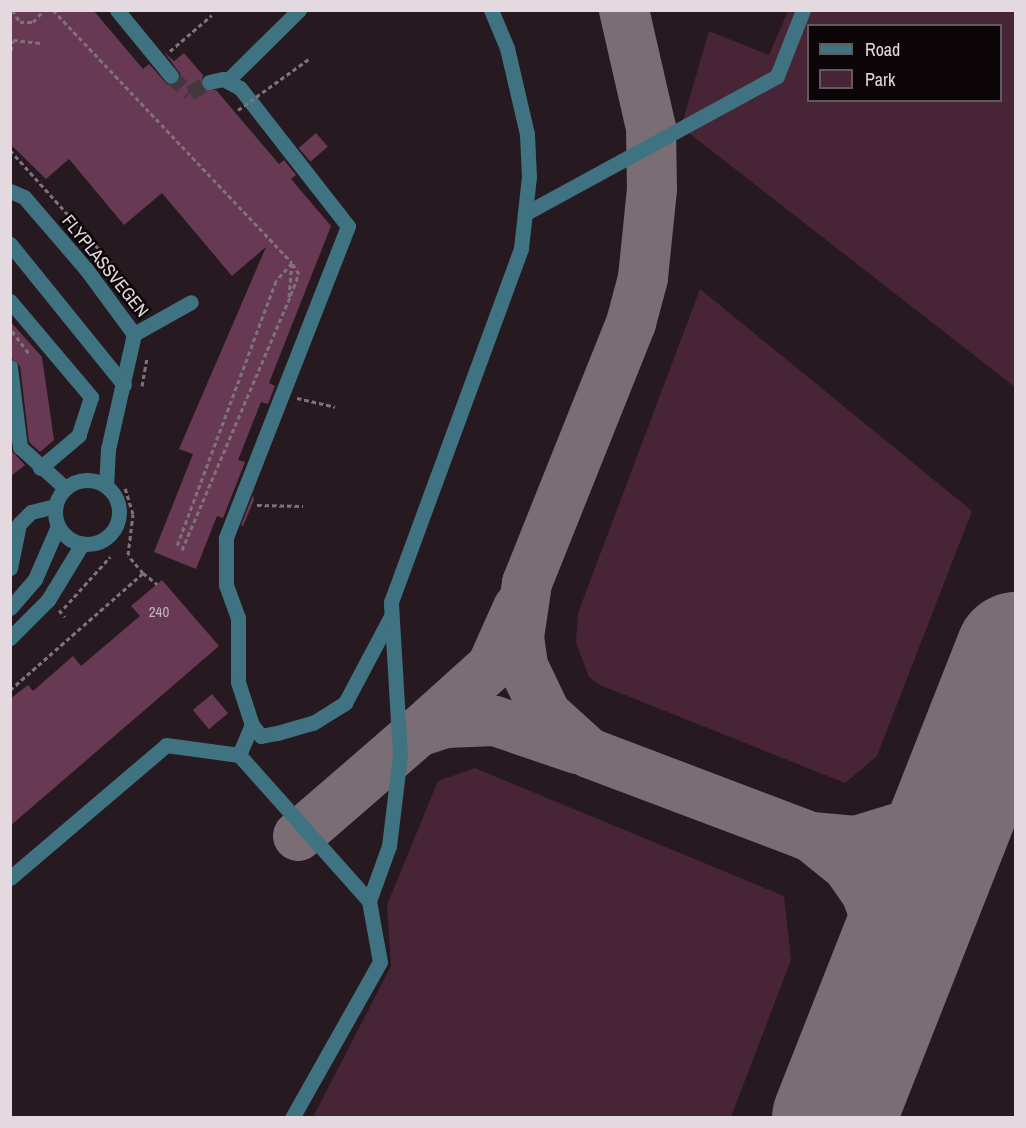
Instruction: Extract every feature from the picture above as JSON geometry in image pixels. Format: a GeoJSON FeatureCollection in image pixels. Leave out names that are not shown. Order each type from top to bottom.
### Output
{"type":"FeatureCollection","features":[{"type":"Feature","properties":{"kind":"lane"},"geometry":{"type":"LineString","coordinates":[[117,10],[171,76]]}},
{"type":"Feature","properties":{"kind":"lane"},"geometry":{"type":"LineString","coordinates":[[209,82],[228,80],[299,10]]}},
{"type":"Feature","properties":{"kind":"lane"},"geometry":{"type":"LineString","coordinates":[[292,1118],[380,962],[369,901],[389,846],[398,786],[391,602],[511,285],[526,213],[529,177],[523,112],[507,48],[491,10]]}},
{"type":"Feature","properties":{"kind":"lane"},"geometry":{"type":"LineString","coordinates":[[526,213],[777,76],[803,10]]}},
{"type":"Feature","properties":{"kind":"lane"},"geometry":{"type":"LineString","coordinates":[[228,80],[240,88],[348,226],[226,538],[226,585],[238,618],[238,682],[252,725],[261,736],[313,723],[345,704],[392,613]]}},
{"type":"Feature","properties":{"kind":"lane","name":"FLYPLASSVEGEN"},"geometry":{"type":"LineString","coordinates":[[10,191],[24,197],[86,269],[134,334],[108,449],[106,486],[119,511],[116,525],[96,543],[82,543]]}},
{"type":"Feature","properties":{"kind":"lane"},"geometry":{"type":"LineString","coordinates":[[10,244],[124,385]]}},
{"type":"Feature","properties":{"kind":"lane"},"geometry":{"type":"LineString","coordinates":[[10,301],[91,397],[79,435],[40,468]]}},
{"type":"Feature","properties":{"kind":"lane"},"geometry":{"type":"LineString","coordinates":[[134,334],[158,318],[190,302]]}},
{"type":"Feature","properties":{"kind":"lane"},"geometry":{"type":"LineString","coordinates":[[10,367],[20,447],[40,468],[65,488]]}},
{"type":"Feature","properties":{"kind":"lane"},"geometry":{"type":"LineString","coordinates":[[10,608],[35,579],[58,526],[55,506],[65,488],[77,481],[106,486]]}},
{"type":"Feature","properties":{"kind":"lane"},"geometry":{"type":"LineString","coordinates":[[10,568],[19,524],[31,512],[55,506]]}},
{"type":"Feature","properties":{"kind":"lane"},"geometry":{"type":"LineString","coordinates":[[10,638],[48,600],[82,543],[58,526]]}},
{"type":"Feature","properties":{"kind":"lane"},"geometry":{"type":"LineString","coordinates":[[239,755],[252,725]]}},
{"type":"Feature","properties":{"kind":"lane"},"geometry":{"type":"LineString","coordinates":[[10,878],[166,745],[239,755],[369,901]]}},
{"type":"Feature","properties":{"kind":"path"},"geometry":{"type":"LineString","coordinates":[[12,10],[20,22],[33,22],[44,10]]}},
{"type":"Feature","properties":{"kind":"path"},"geometry":{"type":"LineString","coordinates":[[53,10],[292,263],[298,274],[182,550]]}},
{"type":"Feature","properties":{"kind":"path"},"geometry":{"type":"LineString","coordinates":[[167,54],[212,15]]}},
{"type":"Feature","properties":{"kind":"path"},"geometry":{"type":"LineString","coordinates":[[10,58],[12,39],[43,43]]}},
{"type":"Feature","properties":{"kind":"path"},"geometry":{"type":"LineString","coordinates":[[238,110],[310,58]]}},
{"type":"Feature","properties":{"kind":"path"},"geometry":{"type":"LineString","coordinates":[[10,150],[115,267],[126,293],[158,318]]}},
{"type":"Feature","properties":{"kind":"path"},"geometry":{"type":"LineString","coordinates":[[288,302],[292,263]]}},
{"type":"Feature","properties":{"kind":"path"},"geometry":{"type":"LineString","coordinates":[[176,548],[276,281],[292,263]]}},
{"type":"Feature","properties":{"kind":"path"},"geometry":{"type":"LineString","coordinates":[[10,330],[30,355]]}},
{"type":"Feature","properties":{"kind":"path"},"geometry":{"type":"LineString","coordinates":[[140,393],[147,354]]}},
{"type":"Feature","properties":{"kind":"path"},"geometry":{"type":"LineString","coordinates":[[295,397],[335,407]]}},
{"type":"Feature","properties":{"kind":"path"},"geometry":{"type":"LineString","coordinates":[[121,476],[133,514],[128,555],[143,573],[157,584]]}},
{"type":"Feature","properties":{"kind":"path"},"geometry":{"type":"LineString","coordinates":[[252,506],[303,506]]}},
{"type":"Feature","properties":{"kind":"path"},"geometry":{"type":"LineString","coordinates":[[60,611],[110,557]]}},
{"type":"Feature","properties":{"kind":"path"},"geometry":{"type":"LineString","coordinates":[[17,694],[12,689],[143,573]]}},
{"type":"Feature","properties":{"kind":"green space"},"geometry":{"type":"Polygon","coordinates":[[[788,11],[1015,11],[1015,387],[681,127],[709,31],[769,55],[788,11]]]}},
{"type":"Feature","properties":{"kind":"green space"},"geometry":{"type":"Polygon","coordinates":[[[700,289],[972,511],[877,756],[845,783],[600,685],[589,677],[576,643],[578,613],[700,289]]]}},
{"type":"Feature","properties":{"kind":"green space"},"geometry":{"type":"Polygon","coordinates":[[[475,768],[784,896],[791,960],[731,1117],[313,1117],[391,966],[387,905],[438,781],[475,768]]]}},
{"type":"Feature","properties":{"kind":"building"},"geometry":{"type":"Polygon","coordinates":[[[10,10],[93,10],[143,69],[149,64],[168,85],[178,83],[181,75],[164,52],[174,61],[184,53],[203,75],[201,88],[216,90],[279,164],[284,160],[296,175],[291,179],[331,226],[269,383],[275,386],[268,404],[261,402],[238,460],[245,462],[223,518],[217,516],[196,569],[154,552],[193,454],[179,449],[266,247],[232,276],[162,193],[124,225],[69,159],[46,179],[10,144],[10,10]]]}},
{"type":"Feature","properties":{"kind":"building"},"geometry":{"type":"Polygon","coordinates":[[[316,133],[328,147],[310,162],[299,148],[316,133]]]}},
{"type":"Feature","properties":{"kind":"building"},"geometry":{"type":"Polygon","coordinates":[[[10,321],[42,357],[54,440],[40,452],[29,442],[20,366],[10,357],[10,321]]]}},
{"type":"Feature","properties":{"kind":"building"},"geometry":{"type":"Polygon","coordinates":[[[10,449],[25,465],[10,477],[10,449]]]}},
{"type":"Feature","properties":{"kind":"building"},"geometry":{"type":"Polygon","coordinates":[[[253,495],[254,500],[243,526],[241,525],[253,495]]]}},
{"type":"Feature","properties":{"kind":"building"},"geometry":{"type":"Polygon","coordinates":[[[162,580],[219,646],[10,826],[10,699],[28,685],[33,691],[73,656],[81,666],[140,616],[131,606],[162,580]]]}},
{"type":"Feature","properties":{"kind":"building"},"geometry":{"type":"Polygon","coordinates":[[[212,694],[228,713],[209,729],[193,710],[212,694]]]}},
{"type":"Feature","properties":{"kind":"taxiway"},"geometry":{"type":"LineString","coordinates":[[624,10],[651,128],[652,189],[643,278],[631,323],[527,583],[519,637],[523,666],[546,714],[589,753],[811,837],[847,866],[866,893],[879,927],[881,974],[872,1018]]}},
{"type":"Feature","properties":{"kind":"taxiway"},"geometry":{"type":"LineString","coordinates":[[421,730],[492,666],[518,608]]}},
{"type":"Feature","properties":{"kind":"taxiway"},"geometry":{"type":"LineString","coordinates":[[1003,685],[1016,665]]}},
{"type":"Feature","properties":{"kind":"taxiway"},"geometry":{"type":"LineString","coordinates":[[298,836],[418,732],[445,723],[495,721],[577,749]]}},
{"type":"Feature","properties":{"kind":"taxiway"},"geometry":{"type":"LineString","coordinates":[[811,837],[856,841],[911,824],[948,795],[981,741]]}},
{"type":"Feature","properties":{"kind":"runway"},"geometry":{"type":"LineString","coordinates":[[833,1118],[1016,653]]}},
{"type":"Feature","properties":{"kind":"tunnel"},"geometry":{"type":"LineString","coordinates":[[171,76],[190,93],[209,82]]}}]}
